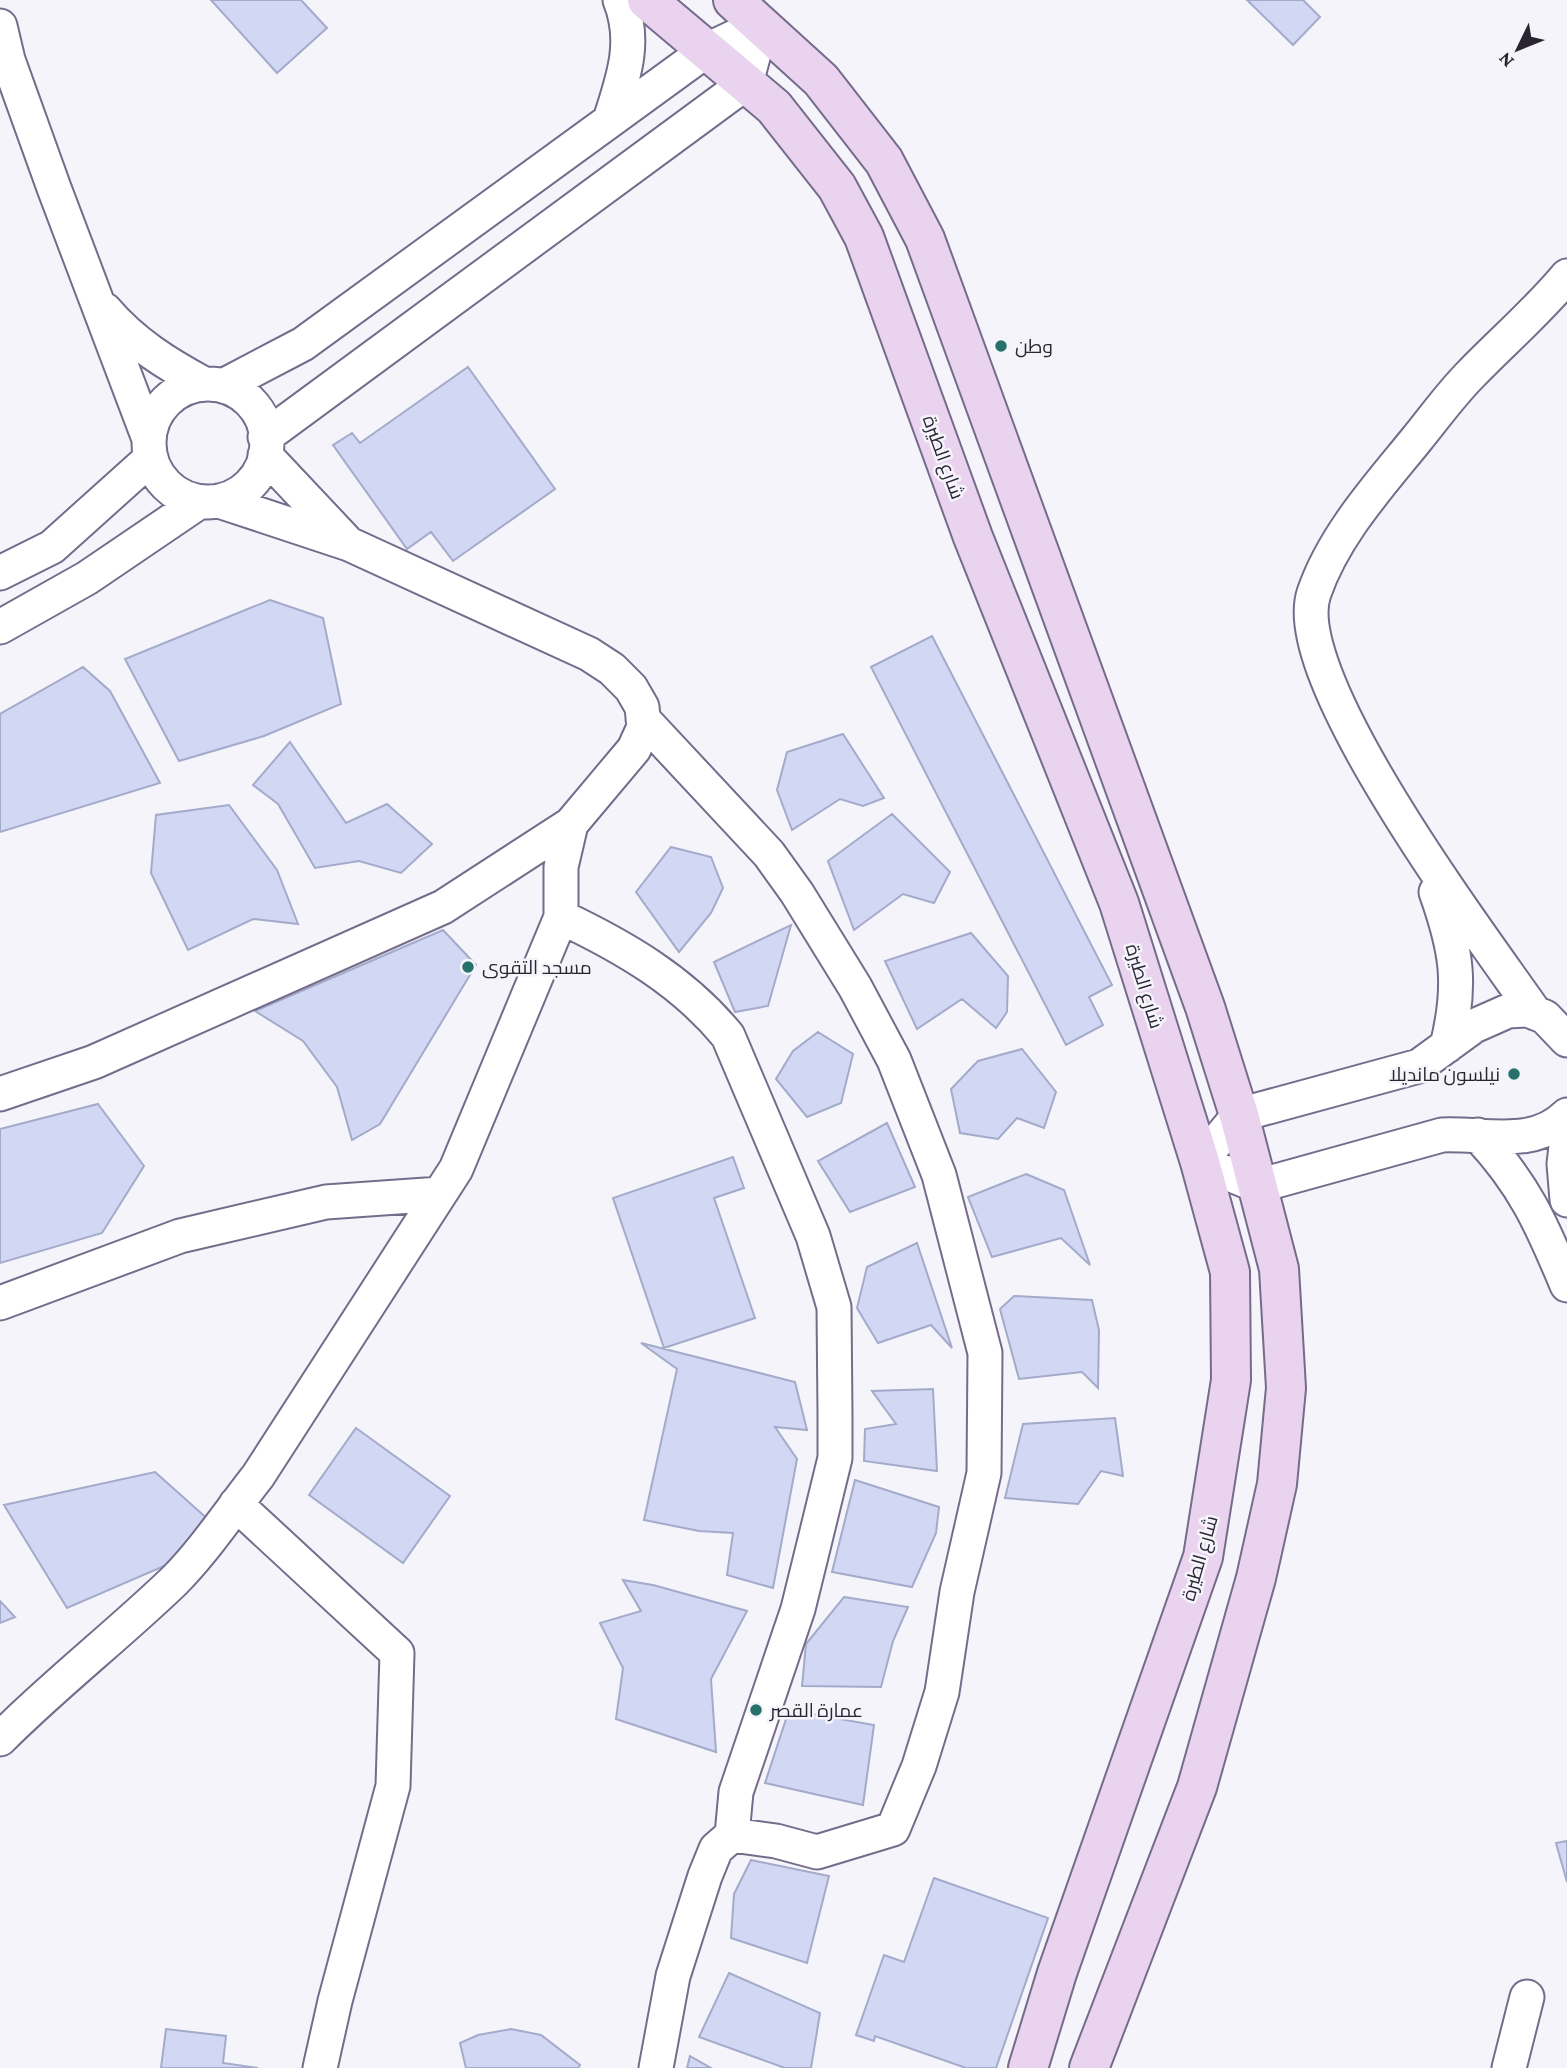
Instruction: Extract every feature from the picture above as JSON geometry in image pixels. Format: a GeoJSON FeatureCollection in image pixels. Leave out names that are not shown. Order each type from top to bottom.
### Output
{"type":"FeatureCollection","features":[{"type":"Feature","properties":{"kind":"main road","name":"شارع الطيرة"},"geometry":{"type":"LineString","coordinates":[[646,0],[774,107],[837,187],[864,237],[973,537],[1119,903],[1200,1162],[1230,1272],[1231,1380],[1215,1498],[1203,1557],[1061,1961],[1028,2068]]}},
{"type":"Feature","properties":{"kind":"main road"},"geometry":{"type":"LineString","coordinates":[[733,0],[821,80],[884,160],[925,239],[1205,1007],[1258,1186],[1280,1282],[1286,1388],[1277,1484],[1256,1578],[1197,1787],[1089,2068]]}},
{"type":"Feature","properties":{"kind":"street"},"geometry":{"type":"LineString","coordinates":[[610,120],[629,54],[629,33],[620,0]]}},
{"type":"Feature","properties":{"kind":"street"},"geometry":{"type":"LineString","coordinates":[[0,573],[52,548],[150,448],[157,412],[170,398],[186,388],[214,385],[303,344],[707,50],[762,24]]}},
{"type":"Feature","properties":{"kind":"street"},"geometry":{"type":"LineString","coordinates":[[265,446],[746,83],[762,24]]}},
{"type":"Feature","properties":{"kind":"street"},"geometry":{"type":"LineString","coordinates":[[0,26],[8,60],[92,295],[164,483],[179,495],[209,501],[349,544],[589,654],[631,688],[642,706],[644,727],[634,749],[571,824],[443,907],[94,1062],[0,1094]]}},
{"type":"Feature","properties":{"kind":"street"},"geometry":{"type":"LineString","coordinates":[[1555,1024],[1423,857],[1360,748],[1323,667],[1312,631],[1313,596],[1330,556],[1367,499],[1467,378],[1567,276]]}},
{"type":"Feature","properties":{"kind":"street"},"geometry":{"type":"LineString","coordinates":[[0,627],[87,578],[209,501],[237,495],[253,481],[265,446],[264,424],[254,407],[240,394],[162,361],[120,327],[92,295]]}},
{"type":"Feature","properties":{"kind":"street"},"geometry":{"type":"LineString","coordinates":[[265,446],[349,544]]}},
{"type":"Feature","properties":{"kind":"street"},"geometry":{"type":"LineString","coordinates":[[643,719],[769,855],[797,892],[894,1060],[939,1175],[985,1353],[984,1472],[957,1592],[942,1692],[919,1766],[893,1829],[817,1852],[776,1841],[732,1835]]}},
{"type":"Feature","properties":{"kind":"street"},"geometry":{"type":"LineString","coordinates":[[0,1739],[51,1687],[176,1579],[236,1504],[258,1476],[456,1169],[561,917],[561,867],[571,824]]}},
{"type":"Feature","properties":{"kind":"street"},"geometry":{"type":"LineString","coordinates":[[1423,857],[1452,937],[1458,978],[1457,1007],[1447,1046]]}},
{"type":"Feature","properties":{"kind":"street"},"geometry":{"type":"LineString","coordinates":[[561,917],[620,945],[681,988],[707,1010],[728,1036],[813,1236],[834,1307],[835,1458],[798,1609],[736,1792],[732,1835],[716,1849],[673,1976],[656,2068]]}},
{"type":"Feature","properties":{"kind":"street"},"geometry":{"type":"LineString","coordinates":[[1555,1024],[1508,1011],[1491,1017],[1419,1066],[1238,1115],[1200,1162],[1258,1186],[1442,1135],[1520,1138],[1549,1128],[1567,1115]]}},
{"type":"Feature","properties":{"kind":"street"},"geometry":{"type":"LineString","coordinates":[[1478,1135],[1509,1168],[1525,1193],[1567,1284]]}},
{"type":"Feature","properties":{"kind":"street"},"geometry":{"type":"LineString","coordinates":[[1567,1138],[1564,1164],[1567,1200]]}},
{"type":"Feature","properties":{"kind":"street"},"geometry":{"type":"LineString","coordinates":[[0,1303],[180,1236],[326,1202],[440,1194]]}},
{"type":"Feature","properties":{"kind":"street"},"geometry":{"type":"LineString","coordinates":[[236,1504],[397,1653],[393,1786],[328,2026],[320,2068]]}},
{"type":"Feature","properties":{"kind":"street"},"geometry":{"type":"LineString","coordinates":[[0,1718],[51,1687]]}},
{"type":"Feature","properties":{"kind":"street"},"geometry":{"type":"LineString","coordinates":[[1509,2068],[1527,1997]]}},
{"type":"Feature","properties":{"kind":"building"},"geometry":{"type":"Polygon","coordinates":[[[211,0],[301,0],[327,28],[277,73],[211,0]]]}},
{"type":"Feature","properties":{"kind":"building"},"geometry":{"type":"Polygon","coordinates":[[[1247,0],[1303,0],[1320,17],[1293,45],[1247,0]]]}},
{"type":"Feature","properties":{"kind":"building"},"geometry":{"type":"Polygon","coordinates":[[[468,367],[555,489],[453,561],[431,532],[407,549],[333,445],[352,433],[360,443],[468,367]]]}},
{"type":"Feature","properties":{"kind":"building"},"geometry":{"type":"Polygon","coordinates":[[[270,600],[323,618],[341,704],[264,736],[179,761],[125,659],[270,600]]]}},
{"type":"Feature","properties":{"kind":"building"},"geometry":{"type":"Polygon","coordinates":[[[932,636],[1112,985],[1089,997],[1103,1025],[1066,1045],[871,667],[932,636]]]}},
{"type":"Feature","properties":{"kind":"building"},"geometry":{"type":"Polygon","coordinates":[[[83,667],[110,691],[160,783],[0,832],[0,714],[83,667]]]}},
{"type":"Feature","properties":{"kind":"building"},"geometry":{"type":"Polygon","coordinates":[[[843,734],[884,798],[863,806],[840,799],[792,830],[777,790],[787,752],[843,734]]]}},
{"type":"Feature","properties":{"kind":"building"},"geometry":{"type":"Polygon","coordinates":[[[290,742],[346,823],[387,804],[432,844],[401,873],[359,861],[315,868],[278,804],[253,785],[290,742]]]}},
{"type":"Feature","properties":{"kind":"building"},"geometry":{"type":"Polygon","coordinates":[[[229,805],[277,870],[298,924],[253,919],[188,950],[151,873],[156,815],[229,805]]]}},
{"type":"Feature","properties":{"kind":"building"},"geometry":{"type":"Polygon","coordinates":[[[892,814],[950,872],[934,903],[903,894],[854,930],[828,861],[892,814]]]}},
{"type":"Feature","properties":{"kind":"building"},"geometry":{"type":"Polygon","coordinates":[[[671,847],[711,857],[723,888],[711,913],[679,952],[636,892],[671,847]]]}},
{"type":"Feature","properties":{"kind":"building"},"geometry":{"type":"Polygon","coordinates":[[[791,925],[768,1006],[735,1012],[714,962],[791,925]]]}},
{"type":"Feature","properties":{"kind":"building"},"geometry":{"type":"Polygon","coordinates":[[[443,930],[476,965],[380,1124],[352,1140],[337,1087],[303,1041],[255,1011],[443,930]]]}},
{"type":"Feature","properties":{"kind":"building"},"geometry":{"type":"Polygon","coordinates":[[[971,933],[1008,976],[1007,1012],[996,1028],[962,999],[917,1029],[885,961],[971,933]]]}},
{"type":"Feature","properties":{"kind":"building"},"geometry":{"type":"Polygon","coordinates":[[[818,1032],[853,1054],[841,1103],[807,1117],[776,1079],[793,1051],[818,1032]]]}},
{"type":"Feature","properties":{"kind":"building"},"geometry":{"type":"Polygon","coordinates":[[[1022,1049],[1056,1092],[1044,1128],[1017,1118],[998,1139],[960,1133],[951,1089],[978,1061],[1022,1049]]]}},
{"type":"Feature","properties":{"kind":"building"},"geometry":{"type":"Polygon","coordinates":[[[98,1104],[144,1166],[102,1233],[0,1263],[0,1129],[98,1104]]]}},
{"type":"Feature","properties":{"kind":"building"},"geometry":{"type":"Polygon","coordinates":[[[887,1123],[915,1187],[850,1212],[818,1161],[887,1123]]]}},
{"type":"Feature","properties":{"kind":"building"},"geometry":{"type":"Polygon","coordinates":[[[733,1157],[744,1188],[714,1198],[755,1318],[664,1348],[613,1198],[733,1157]]]}},
{"type":"Feature","properties":{"kind":"building"},"geometry":{"type":"Polygon","coordinates":[[[1026,1174],[1064,1190],[1090,1265],[1061,1238],[992,1257],[968,1197],[1026,1174]]]}},
{"type":"Feature","properties":{"kind":"building"},"geometry":{"type":"Polygon","coordinates":[[[917,1243],[952,1348],[931,1325],[878,1343],[857,1308],[867,1267],[917,1243]]]}},
{"type":"Feature","properties":{"kind":"building"},"geometry":{"type":"Polygon","coordinates":[[[1014,1296],[1092,1300],[1099,1330],[1098,1388],[1082,1372],[1019,1379],[1000,1309],[1014,1296]]]}},
{"type":"Feature","properties":{"kind":"building"},"geometry":{"type":"Polygon","coordinates":[[[641,1343],[795,1382],[807,1430],[775,1427],[797,1459],[773,1588],[727,1575],[733,1533],[699,1531],[644,1520],[677,1369],[641,1343]]]}},
{"type":"Feature","properties":{"kind":"building"},"geometry":{"type":"Polygon","coordinates":[[[933,1389],[937,1471],[864,1461],[865,1429],[896,1424],[872,1391],[933,1389]]]}},
{"type":"Feature","properties":{"kind":"building"},"geometry":{"type":"Polygon","coordinates":[[[1115,1418],[1123,1476],[1101,1471],[1078,1504],[1005,1498],[1023,1424],[1115,1418]]]}},
{"type":"Feature","properties":{"kind":"building"},"geometry":{"type":"Polygon","coordinates":[[[356,1428],[450,1496],[403,1563],[309,1495],[356,1428]]]}},
{"type":"Feature","properties":{"kind":"building"},"geometry":{"type":"Polygon","coordinates":[[[155,1472],[229,1538],[67,1608],[4,1505],[155,1472]]]}},
{"type":"Feature","properties":{"kind":"building"},"geometry":{"type":"Polygon","coordinates":[[[855,1480],[939,1507],[936,1533],[912,1587],[832,1572],[855,1480]]]}},
{"type":"Feature","properties":{"kind":"building"},"geometry":{"type":"Polygon","coordinates":[[[623,1580],[653,1585],[747,1611],[711,1679],[716,1752],[616,1719],[623,1668],[600,1623],[641,1611],[623,1580]]]}},
{"type":"Feature","properties":{"kind":"building"},"geometry":{"type":"Polygon","coordinates":[[[844,1597],[908,1607],[893,1641],[881,1687],[802,1686],[806,1644],[844,1597]]]}},
{"type":"Feature","properties":{"kind":"building"},"geometry":{"type":"Polygon","coordinates":[[[0,1601],[15,1617],[0,1623],[0,1601]]]}},
{"type":"Feature","properties":{"kind":"building"},"geometry":{"type":"Polygon","coordinates":[[[789,1710],[874,1725],[863,1805],[765,1783],[789,1710]]]}},
{"type":"Feature","properties":{"kind":"building"},"geometry":{"type":"Polygon","coordinates":[[[1567,1841],[1567,1882],[1556,1843],[1567,1841]]]}},
{"type":"Feature","properties":{"kind":"building"},"geometry":{"type":"Polygon","coordinates":[[[751,1860],[829,1876],[807,1963],[731,1938],[734,1894],[751,1860]]]}},
{"type":"Feature","properties":{"kind":"building"},"geometry":{"type":"Polygon","coordinates":[[[934,1878],[1048,1918],[996,2068],[966,2068],[875,2036],[874,2041],[856,2035],[884,1955],[904,1962],[934,1878]]]}},
{"type":"Feature","properties":{"kind":"building"},"geometry":{"type":"Polygon","coordinates":[[[729,1973],[820,2013],[811,2068],[785,2068],[699,2037],[729,1973]]]}},
{"type":"Feature","properties":{"kind":"building"},"geometry":{"type":"Polygon","coordinates":[[[166,2029],[226,2036],[223,2063],[258,2068],[161,2068],[166,2029]]]}},
{"type":"Feature","properties":{"kind":"building"},"geometry":{"type":"Polygon","coordinates":[[[511,2029],[541,2035],[580,2065],[578,2068],[466,2068],[460,2043],[478,2035],[511,2029]]]}},
{"type":"Feature","properties":{"kind":"building"},"geometry":{"type":"Polygon","coordinates":[[[690,2056],[711,2068],[687,2068],[690,2056]]]}},
{"type":"Feature","properties":{"kind":"place","name":"وطن"},"geometry":{"type":"Point","coordinates":[1001,346]}},
{"type":"Feature","properties":{"kind":"place","name":"مسجد التقوى"},"geometry":{"type":"Point","coordinates":[468,967]}},
{"type":"Feature","properties":{"kind":"place","name":"نيلسون مانديلا"},"geometry":{"type":"Point","coordinates":[1514,1074]}},
{"type":"Feature","properties":{"kind":"place","name":"عمارة القصر"},"geometry":{"type":"Point","coordinates":[756,1710]}}]}
